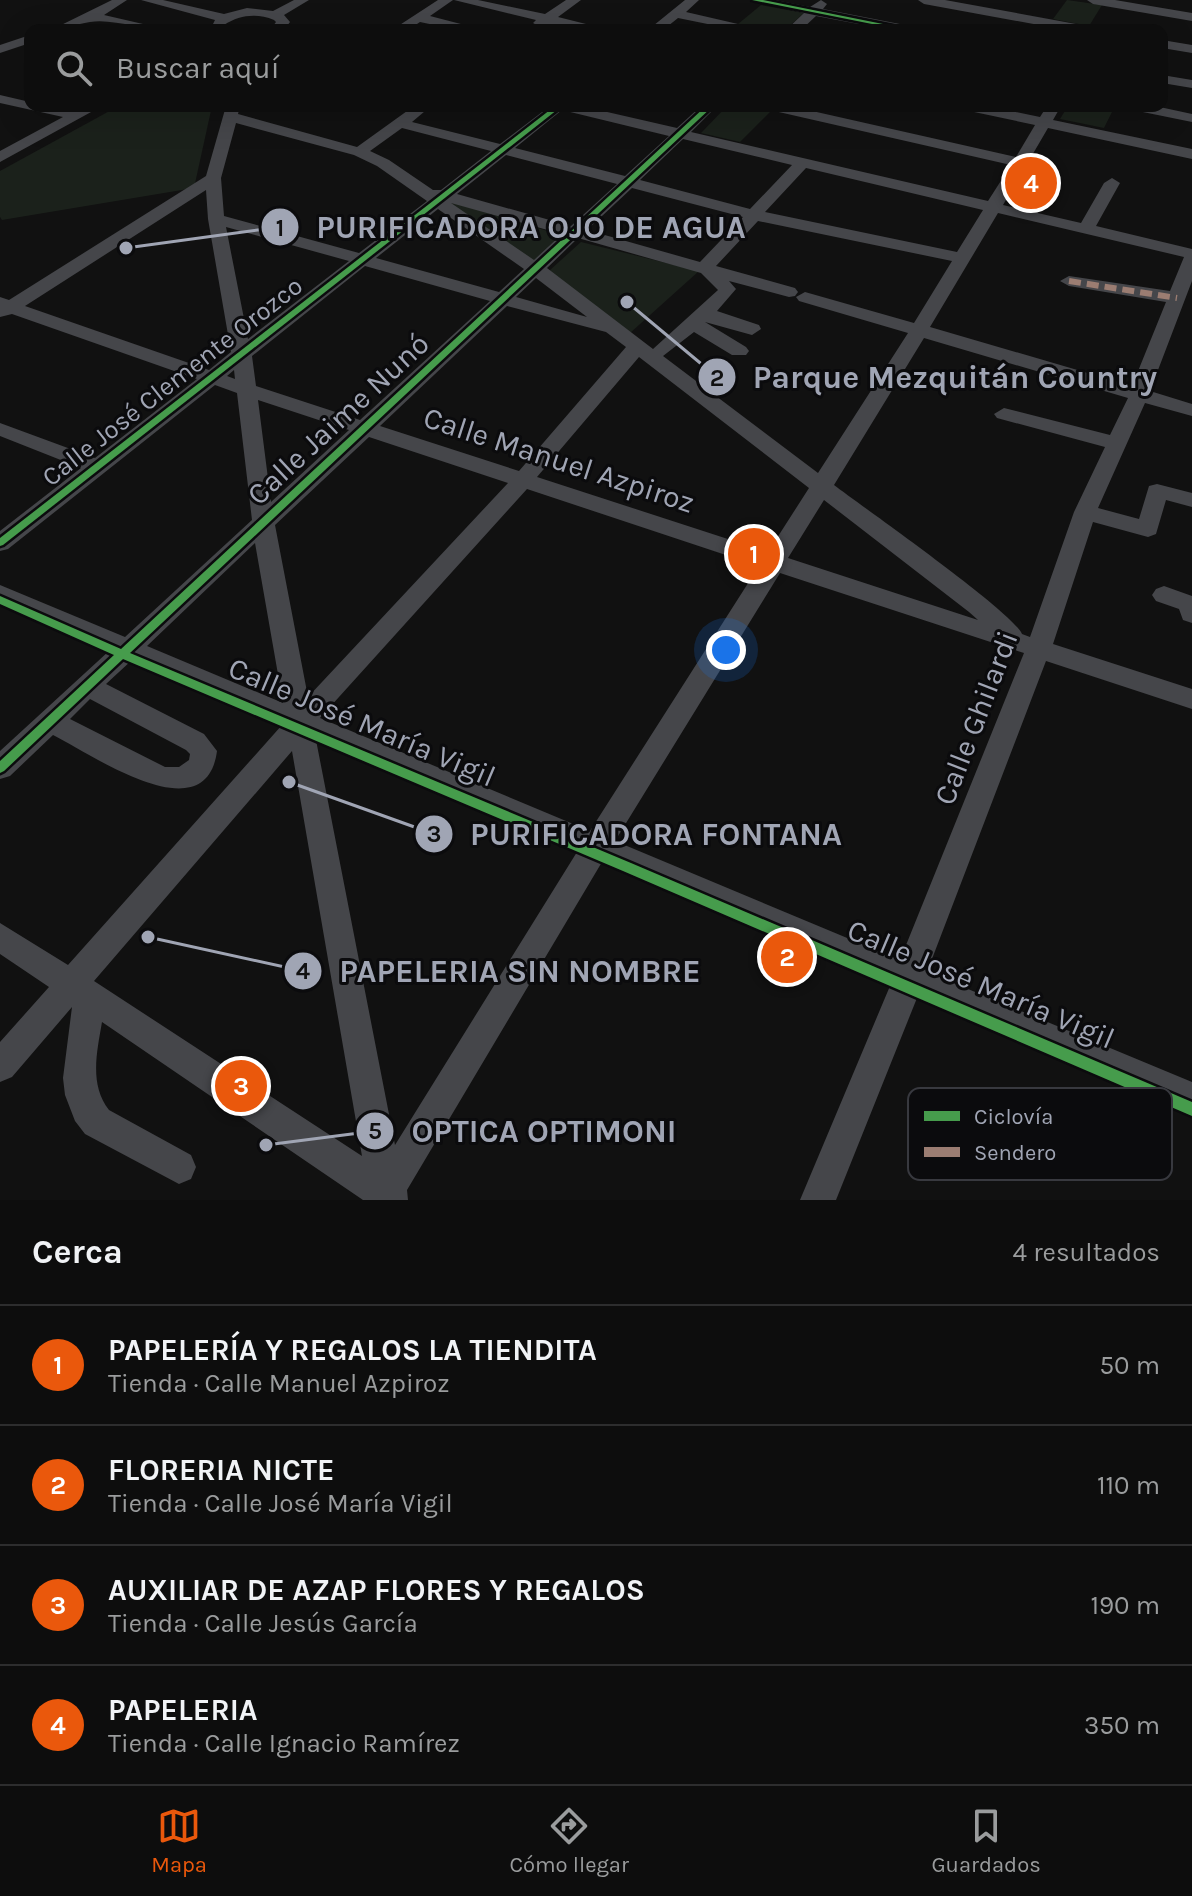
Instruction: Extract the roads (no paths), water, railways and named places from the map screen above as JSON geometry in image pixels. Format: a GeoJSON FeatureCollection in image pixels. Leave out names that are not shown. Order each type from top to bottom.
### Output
{"type":"FeatureCollection","features":[{"type":"Feature","properties":{"kind":"street"},"geometry":{"type":"LineString","coordinates":[[73,24],[121,0]]}},
{"type":"Feature","properties":{"kind":"street"},"geometry":{"type":"LineString","coordinates":[[147,0],[216,24]]}},
{"type":"Feature","properties":{"kind":"street"},"geometry":{"type":"LineString","coordinates":[[269,14],[287,0]]}},
{"type":"Feature","properties":{"kind":"street"},"geometry":{"type":"LineString","coordinates":[[269,14],[303,0]]}},
{"type":"Feature","properties":{"kind":"street"},"geometry":{"type":"LineString","coordinates":[[409,24],[447,0]]}},
{"type":"Feature","properties":{"kind":"street"},"geometry":{"type":"LineString","coordinates":[[460,0],[574,24]]}},
{"type":"Feature","properties":{"kind":"street"},"geometry":{"type":"LineString","coordinates":[[538,24],[575,0]]}},
{"type":"Feature","properties":{"kind":"street"},"geometry":{"type":"LineString","coordinates":[[663,24],[693,0]]}},
{"type":"Feature","properties":{"kind":"street"},"geometry":{"type":"LineString","coordinates":[[755,0],[879,24]]}},
{"type":"Feature","properties":{"kind":"street"},"geometry":{"type":"LineString","coordinates":[[799,24],[825,0]]}},
{"type":"Feature","properties":{"kind":"street"},"geometry":{"type":"LineString","coordinates":[[924,0],[1054,24]]}},
{"type":"Feature","properties":{"kind":"street"},"geometry":{"type":"LineString","coordinates":[[1093,0],[1119,2],[1192,17]]}},
{"type":"Feature","properties":{"kind":"street"},"geometry":{"type":"LineString","coordinates":[[1109,17],[1119,2]]}},
{"type":"Feature","properties":{"kind":"street"},"geometry":{"type":"LineString","coordinates":[[221,24],[249,6],[269,14],[283,22],[282,24]]}},
{"type":"Feature","properties":{"kind":"street"},"geometry":{"type":"LineString","coordinates":[[676,14],[727,24]]}},
{"type":"Feature","properties":{"kind":"street"},"geometry":{"type":"LineString","coordinates":[[88,18],[136,24]]}},
{"type":"Feature","properties":{"kind":"street"},"geometry":{"type":"LineString","coordinates":[[419,18],[448,24]]}},
{"type":"Feature","properties":{"kind":"street"},"geometry":{"type":"LineString","coordinates":[[0,49],[24,41]]}},
{"type":"Feature","properties":{"kind":"street"},"geometry":{"type":"LineString","coordinates":[[1168,45],[1192,49]]}},
{"type":"Feature","properties":{"kind":"street"},"geometry":{"type":"LineString","coordinates":[[1168,80],[1192,84]]}},
{"type":"Feature","properties":{"kind":"street"},"geometry":{"type":"LineString","coordinates":[[0,99],[24,105]]}},
{"type":"Feature","properties":{"kind":"street"},"geometry":{"type":"LineString","coordinates":[[58,112],[77,116]]}},
{"type":"Feature","properties":{"kind":"street"},"geometry":{"type":"LineString","coordinates":[[3,153],[84,112]]}},
{"type":"Feature","properties":{"kind":"street"},"geometry":{"type":"LineString","coordinates":[[359,152],[416,112]]}},
{"type":"Feature","properties":{"kind":"street","name":"Calle José Clemente Orozco"},"geometry":{"type":"LineString","coordinates":[[0,543],[552,112]]}},
{"type":"Feature","properties":{"kind":"street"},"geometry":{"type":"LineString","coordinates":[[585,112],[1192,256]]}},
{"type":"Feature","properties":{"kind":"street","name":"Calle Jaime Nunó"},"geometry":{"type":"LineString","coordinates":[[0,768],[704,112]]}},
{"type":"Feature","properties":{"kind":"street"},"geometry":{"type":"LineString","coordinates":[[797,112],[1019,162]]}},
{"type":"Feature","properties":{"kind":"street"},"geometry":{"type":"LineString","coordinates":[[1027,112],[1048,114],[1192,154]]}},
{"type":"Feature","properties":{"kind":"street"},"geometry":{"type":"LineString","coordinates":[[1162,112],[1192,118]]}},
{"type":"Feature","properties":{"kind":"street"},"geometry":{"type":"LineString","coordinates":[[388,1197],[596,847],[776,562],[1048,114]]}},
{"type":"Feature","properties":{"kind":"street"},"geometry":{"type":"LineString","coordinates":[[388,1197],[263,522],[242,357],[216,219],[213,178],[244,115],[359,152],[441,199],[616,331],[649,350],[1028,644]]}},
{"type":"Feature","properties":{"kind":"street"},"geometry":{"type":"LineString","coordinates":[[400,123],[755,215],[962,258]]}},
{"type":"Feature","properties":{"kind":"street"},"geometry":{"type":"LineString","coordinates":[[705,267],[801,164]]}},
{"type":"Feature","properties":{"kind":"street"},"geometry":{"type":"LineString","coordinates":[[3,308],[213,178]]}},
{"type":"Feature","properties":{"kind":"street"},"geometry":{"type":"LineString","coordinates":[[1086,230],[1112,183]]}},
{"type":"Feature","properties":{"kind":"street"},"geometry":{"type":"LineString","coordinates":[[441,199],[705,267],[1192,410]]}},
{"type":"Feature","properties":{"kind":"street"},"geometry":{"type":"LineString","coordinates":[[216,219],[616,331]]}},
{"type":"Feature","properties":{"kind":"street","name":"Calle Ghilardi"},"geometry":{"type":"LineString","coordinates":[[818,1200],[908,979],[1028,644],[1139,395],[1192,256]]}},
{"type":"Feature","properties":{"kind":"street"},"geometry":{"type":"LineString","coordinates":[[0,1066],[81,989],[300,723],[523,480],[649,350],[700,319],[727,289],[705,267]]}},
{"type":"Feature","properties":{"kind":"street"},"geometry":{"type":"LineString","coordinates":[[1069,281],[1177,298]]}},
{"type":"Feature","properties":{"kind":"street","name":"Calle Manuel Azpiroz"},"geometry":{"type":"LineString","coordinates":[[3,308],[1192,699]]}},
{"type":"Feature","properties":{"kind":"street"},"geometry":{"type":"LineString","coordinates":[[700,319],[752,329]]}},
{"type":"Feature","properties":{"kind":"street"},"geometry":{"type":"LineString","coordinates":[[700,319],[739,351]]}},
{"type":"Feature","properties":{"kind":"street"},"geometry":{"type":"LineString","coordinates":[[1004,414],[1116,443]]}},
{"type":"Feature","properties":{"kind":"street"},"geometry":{"type":"LineString","coordinates":[[0,429],[96,466]]}},
{"type":"Feature","properties":{"kind":"street"},"geometry":{"type":"LineString","coordinates":[[1085,512],[1148,529],[1157,491],[1192,500]]}},
{"type":"Feature","properties":{"kind":"street","name":"Calle José María Vigil"},"geometry":{"type":"LineString","coordinates":[[0,594],[1166,1088]]}},
{"type":"Feature","properties":{"kind":"street"},"geometry":{"type":"LineString","coordinates":[[1164,595],[1190,604],[1192,614]]}},
{"type":"Feature","properties":{"kind":"street"},"geometry":{"type":"LineString","coordinates":[[51,722],[160,777],[176,780],[190,776],[202,765],[204,751],[195,742],[89,687]]}},
{"type":"Feature","properties":{"kind":"street"},"geometry":{"type":"LineString","coordinates":[[0,937],[388,1197]]}},
{"type":"Feature","properties":{"kind":"street"},"geometry":{"type":"LineString","coordinates":[[81,989],[79,1080],[80,1098],[86,1111],[97,1122],[179,1167]]}},
{"type":"Feature","properties":{"kind":"street","name":"Calle José María Vigil"},"geometry":{"type":"LineString","coordinates":[[1172,1091],[1192,1099]]}},
{"type":"Feature","properties":{"kind":"place","name":"PAPELERIA"},"geometry":{"type":"Point","coordinates":[1031,183]}},
{"type":"Feature","properties":{"kind":"place","name":"PURIFICADORA OJO DE AGUA"},"geometry":{"type":"Point","coordinates":[126,248]}},
{"type":"Feature","properties":{"kind":"place","name":"Parque Mezquitán Country"},"geometry":{"type":"Point","coordinates":[627,302]}},
{"type":"Feature","properties":{"kind":"place","name":"PAPELERÍA Y REGALOS LA TIENDITA"},"geometry":{"type":"Point","coordinates":[754,554]}},
{"type":"Feature","properties":{"kind":"place","name":"PURIFICADORA FONTANA"},"geometry":{"type":"Point","coordinates":[289,782]}},
{"type":"Feature","properties":{"kind":"place","name":"PAPELERIA SIN NOMBRE"},"geometry":{"type":"Point","coordinates":[148,937]}},
{"type":"Feature","properties":{"kind":"place","name":"FLORERIA NICTE"},"geometry":{"type":"Point","coordinates":[787,957]}},
{"type":"Feature","properties":{"kind":"place","name":"AUXILIAR DE AZAP FLORES Y REGALOS"},"geometry":{"type":"Point","coordinates":[241,1086]}},
{"type":"Feature","properties":{"kind":"place","name":"OPTICA OPTIMONI"},"geometry":{"type":"Point","coordinates":[266,1145]}}]}
